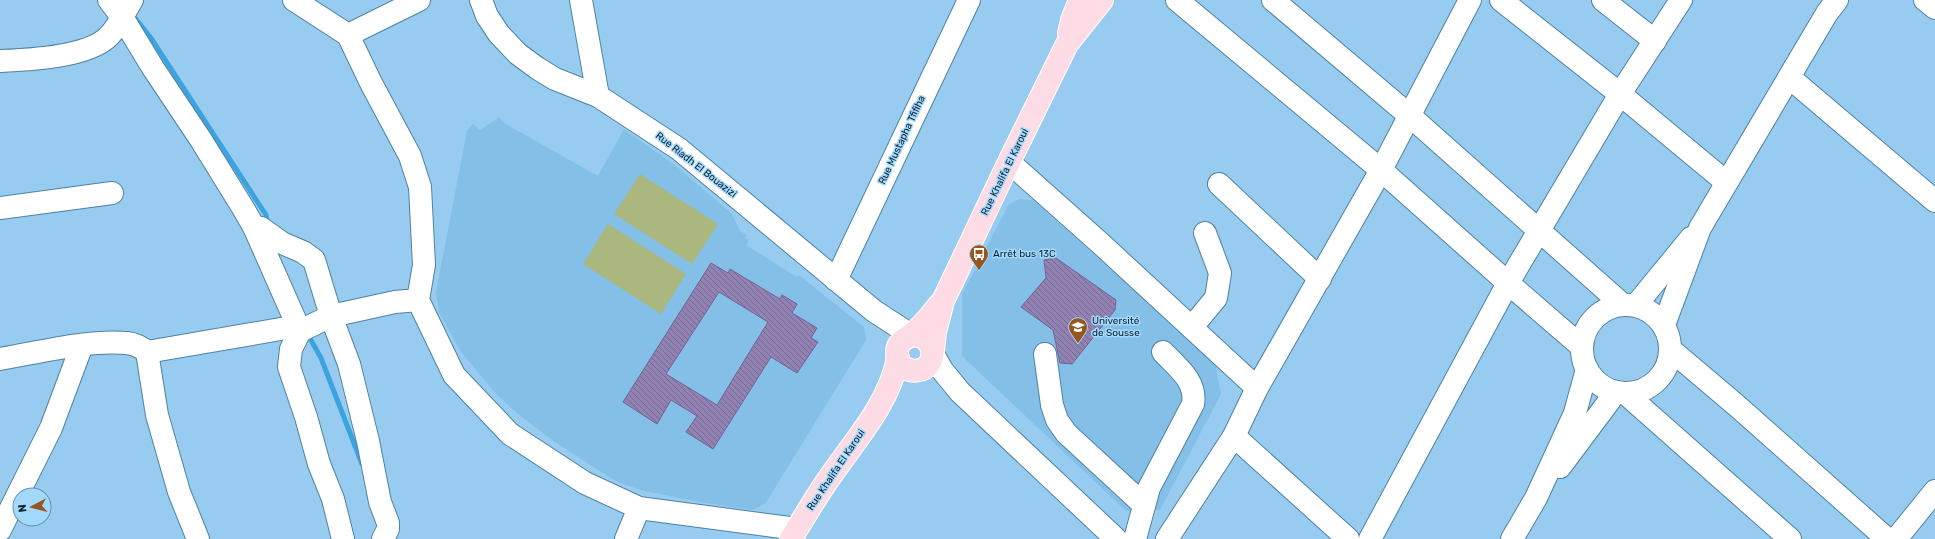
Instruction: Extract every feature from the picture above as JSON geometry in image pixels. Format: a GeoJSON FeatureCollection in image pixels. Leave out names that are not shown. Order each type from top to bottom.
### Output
{"type":"FeatureCollection","features":[{"type":"Feature","properties":{"kind":"main road","name":"Rue Khalifa El Karoui"},"geometry":{"type":"LineString","coordinates":[[1067,44],[1072,20],[1080,0]]}},
{"type":"Feature","properties":{"kind":"main road","name":"Rue Khalifa El Karoui"},"geometry":{"type":"LineString","coordinates":[[882,402],[929,358],[934,332],[943,301],[1067,44],[1102,0]]}},
{"type":"Feature","properties":{"kind":"main road","name":"Rue Khalifa El Karoui"},"geometry":{"type":"LineString","coordinates":[[911,335],[943,301]]}},
{"type":"Feature","properties":{"kind":"main road"},"geometry":{"type":"LineString","coordinates":[[911,335],[917,335],[928,340],[929,358],[910,371],[900,364],[897,355],[901,341],[911,335]]}},
{"type":"Feature","properties":{"kind":"main road","name":"Rue Khalifa El Karoui"},"geometry":{"type":"LineString","coordinates":[[794,534],[831,476],[882,402],[894,374],[897,355]]}},
{"type":"Feature","properties":{"kind":"street"},"geometry":{"type":"LineString","coordinates":[[294,0],[348,35],[371,83],[410,156],[420,187],[424,265],[418,300],[454,376],[510,434],[585,483],[639,508],[794,534]]}},
{"type":"Feature","properties":{"kind":"street"},"geometry":{"type":"LineString","coordinates":[[348,35],[420,0]]}},
{"type":"Feature","properties":{"kind":"street","name":"Rue Riadh El Bouazizi"},"geometry":{"type":"LineString","coordinates":[[481,0],[487,16],[499,34],[518,54],[537,68],[555,78],[598,96],[678,149],[874,311],[911,335]]}},
{"type":"Feature","properties":{"kind":"street"},"geometry":{"type":"LineString","coordinates":[[581,0],[598,96]]}},
{"type":"Feature","properties":{"kind":"street","name":"Rue Mustapha Tfifiha"},"geometry":{"type":"LineString","coordinates":[[836,280],[968,0]]}},
{"type":"Feature","properties":{"kind":"street"},"geometry":{"type":"LineString","coordinates":[[1177,0],[1381,170],[1582,347]]}},
{"type":"Feature","properties":{"kind":"street"},"geometry":{"type":"LineString","coordinates":[[1272,0],[1410,116],[1539,230],[1630,305],[1652,312],[1664,325],[1670,341],[1670,350],[1667,367],[1657,381],[1642,390],[1620,392],[1536,498]]}},
{"type":"Feature","properties":{"kind":"street"},"geometry":{"type":"LineString","coordinates":[[1167,539],[1234,436],[1257,388],[1381,170],[1470,0]]}},
{"type":"Feature","properties":{"kind":"street"},"geometry":{"type":"LineString","coordinates":[[1501,0],[1620,94],[1726,182]]}},
{"type":"Feature","properties":{"kind":"street"},"geometry":{"type":"LineString","coordinates":[[1603,0],[1655,41]]}},
{"type":"Feature","properties":{"kind":"street"},"geometry":{"type":"LineString","coordinates":[[1370,539],[1508,283],[1620,94],[1681,0]]}},
{"type":"Feature","properties":{"kind":"street"},"geometry":{"type":"LineString","coordinates":[[1925,0],[1935,8]]}},
{"type":"Feature","properties":{"kind":"street"},"geometry":{"type":"LineString","coordinates":[[1664,325],[1700,228],[1726,182],[1790,78],[1832,4]]}},
{"type":"Feature","properties":{"kind":"street"},"geometry":{"type":"LineString","coordinates":[[0,60],[31,60],[81,51],[93,47],[109,36],[121,6]]}},
{"type":"Feature","properties":{"kind":"street"},"geometry":{"type":"LineString","coordinates":[[121,6],[153,68],[201,140],[254,227],[299,329],[291,349],[289,367],[306,417],[319,464],[333,499],[343,539]]}},
{"type":"Feature","properties":{"kind":"street"},"geometry":{"type":"LineString","coordinates":[[1790,78],[1935,201]]}},
{"type":"Feature","properties":{"kind":"street"},"geometry":{"type":"LineString","coordinates":[[1010,162],[1257,388]]}},
{"type":"Feature","properties":{"kind":"street"},"geometry":{"type":"LineString","coordinates":[[1219,184],[1320,279]]}},
{"type":"Feature","properties":{"kind":"street"},"geometry":{"type":"LineString","coordinates":[[0,208],[112,193]]}},
{"type":"Feature","properties":{"kind":"street"},"geometry":{"type":"LineString","coordinates":[[254,227],[261,228],[282,243],[303,252],[314,260],[331,316],[349,364],[368,441],[380,502],[388,524],[388,529],[383,539]]}},
{"type":"Feature","properties":{"kind":"street"},"geometry":{"type":"LineString","coordinates":[[1700,228],[1630,305],[1605,310],[1592,322],[1587,329],[1582,347],[1583,358],[1587,369],[1599,384],[1620,392],[1790,539]]}},
{"type":"Feature","properties":{"kind":"street"},"geometry":{"type":"LineString","coordinates":[[1192,327],[1216,298],[1220,273],[1205,233]]}},
{"type":"Feature","properties":{"kind":"street"},"geometry":{"type":"LineString","coordinates":[[146,352],[299,329],[331,316],[395,302],[418,300]]}},
{"type":"Feature","properties":{"kind":"street","name":"Rue Riadh El Bouazizi"},"geometry":{"type":"LineString","coordinates":[[874,311],[888,330],[897,355]]}},
{"type":"Feature","properties":{"kind":"street"},"geometry":{"type":"LineString","coordinates":[[0,359],[82,345],[128,343],[141,347],[146,352],[157,415],[179,492],[198,539]]}},
{"type":"Feature","properties":{"kind":"street"},"geometry":{"type":"LineString","coordinates":[[0,530],[51,428],[82,345]]}},
{"type":"Feature","properties":{"kind":"street"},"geometry":{"type":"LineString","coordinates":[[1670,350],[1736,405],[1887,539]]}},
{"type":"Feature","properties":{"kind":"street"},"geometry":{"type":"LineString","coordinates":[[1135,539],[1148,488],[1193,404],[1195,395],[1191,382],[1163,352]]}},
{"type":"Feature","properties":{"kind":"street"},"geometry":{"type":"LineString","coordinates":[[1045,354],[1052,405],[1057,420],[1066,433],[1144,505]]}},
{"type":"Feature","properties":{"kind":"street"},"geometry":{"type":"LineString","coordinates":[[929,358],[960,392],[1116,539]]}},
{"type":"Feature","properties":{"kind":"street"},"geometry":{"type":"LineString","coordinates":[[1512,539],[1536,498],[1575,413],[1587,369]]}},
{"type":"Feature","properties":{"kind":"street"},"geometry":{"type":"LineString","coordinates":[[1234,436],[1348,539]]}},
{"type":"Feature","properties":{"kind":"street"},"geometry":{"type":"LineString","coordinates":[[1896,539],[1935,491]]}},
{"type":"Feature","properties":{"kind":"street"},"geometry":{"type":"LineString","coordinates":[[626,539],[639,508]]}},
{"type":"Feature","properties":{"kind":"shaded area"},"geometry":{"type":"Polygon","coordinates":[[[499,117],[506,124],[598,176],[624,129],[676,166],[732,214],[740,231],[747,235],[745,238],[749,240],[746,245],[797,277],[799,275],[864,327],[866,340],[765,504],[751,510],[644,491],[620,483],[555,442],[524,419],[498,396],[461,352],[439,312],[436,292],[467,131],[473,124],[480,130],[499,117]]]}},
{"type":"Feature","properties":{"kind":"shaded area","name":"Université de Sousse"},"geometry":{"type":"Polygon","coordinates":[[[1020,199],[1033,200],[1215,363],[1221,394],[1160,510],[1126,511],[962,356],[962,294],[1009,204],[1020,199]]]}},
{"type":"Feature","properties":{"kind":"green space"},"geometry":{"type":"Polygon","coordinates":[[[640,174],[718,224],[692,264],[614,214],[640,174]]]}},
{"type":"Feature","properties":{"kind":"green space"},"geometry":{"type":"Polygon","coordinates":[[[608,224],[686,274],[661,314],[583,264],[608,224]]]}},
{"type":"Feature","properties":{"kind":"building"},"geometry":{"type":"Polygon","coordinates":[[[1056,258],[1116,300],[1115,310],[1072,364],[1060,363],[1053,330],[1021,307],[1046,278],[1044,260],[1056,258]]]}},
{"type":"Feature","properties":{"kind":"building"},"geometry":{"type":"Polygon","coordinates":[[[711,263],[728,273],[730,269],[780,299],[782,295],[797,304],[792,313],[817,328],[811,338],[818,342],[797,373],[771,357],[713,449],[686,432],[697,416],[671,400],[657,424],[623,402],[711,263]],[[719,292],[666,374],[717,405],[768,322],[719,292]]]}},
{"type":"Feature","properties":{"kind":"waterway"},"geometry":{"type":"LineString","coordinates":[[135,18],[151,38],[266,215],[267,224]]}},
{"type":"Feature","properties":{"kind":"waterway"},"geometry":{"type":"LineString","coordinates":[[307,333],[321,358],[362,464]]}},
{"type":"Feature","properties":{"kind":"place","name":"Arrêt bus 13C"},"geometry":{"type":"Point","coordinates":[979,271]}},
{"type":"Feature","properties":{"kind":"place","name":"Université de Sousse"},"geometry":{"type":"Point","coordinates":[1078,344]}}]}
